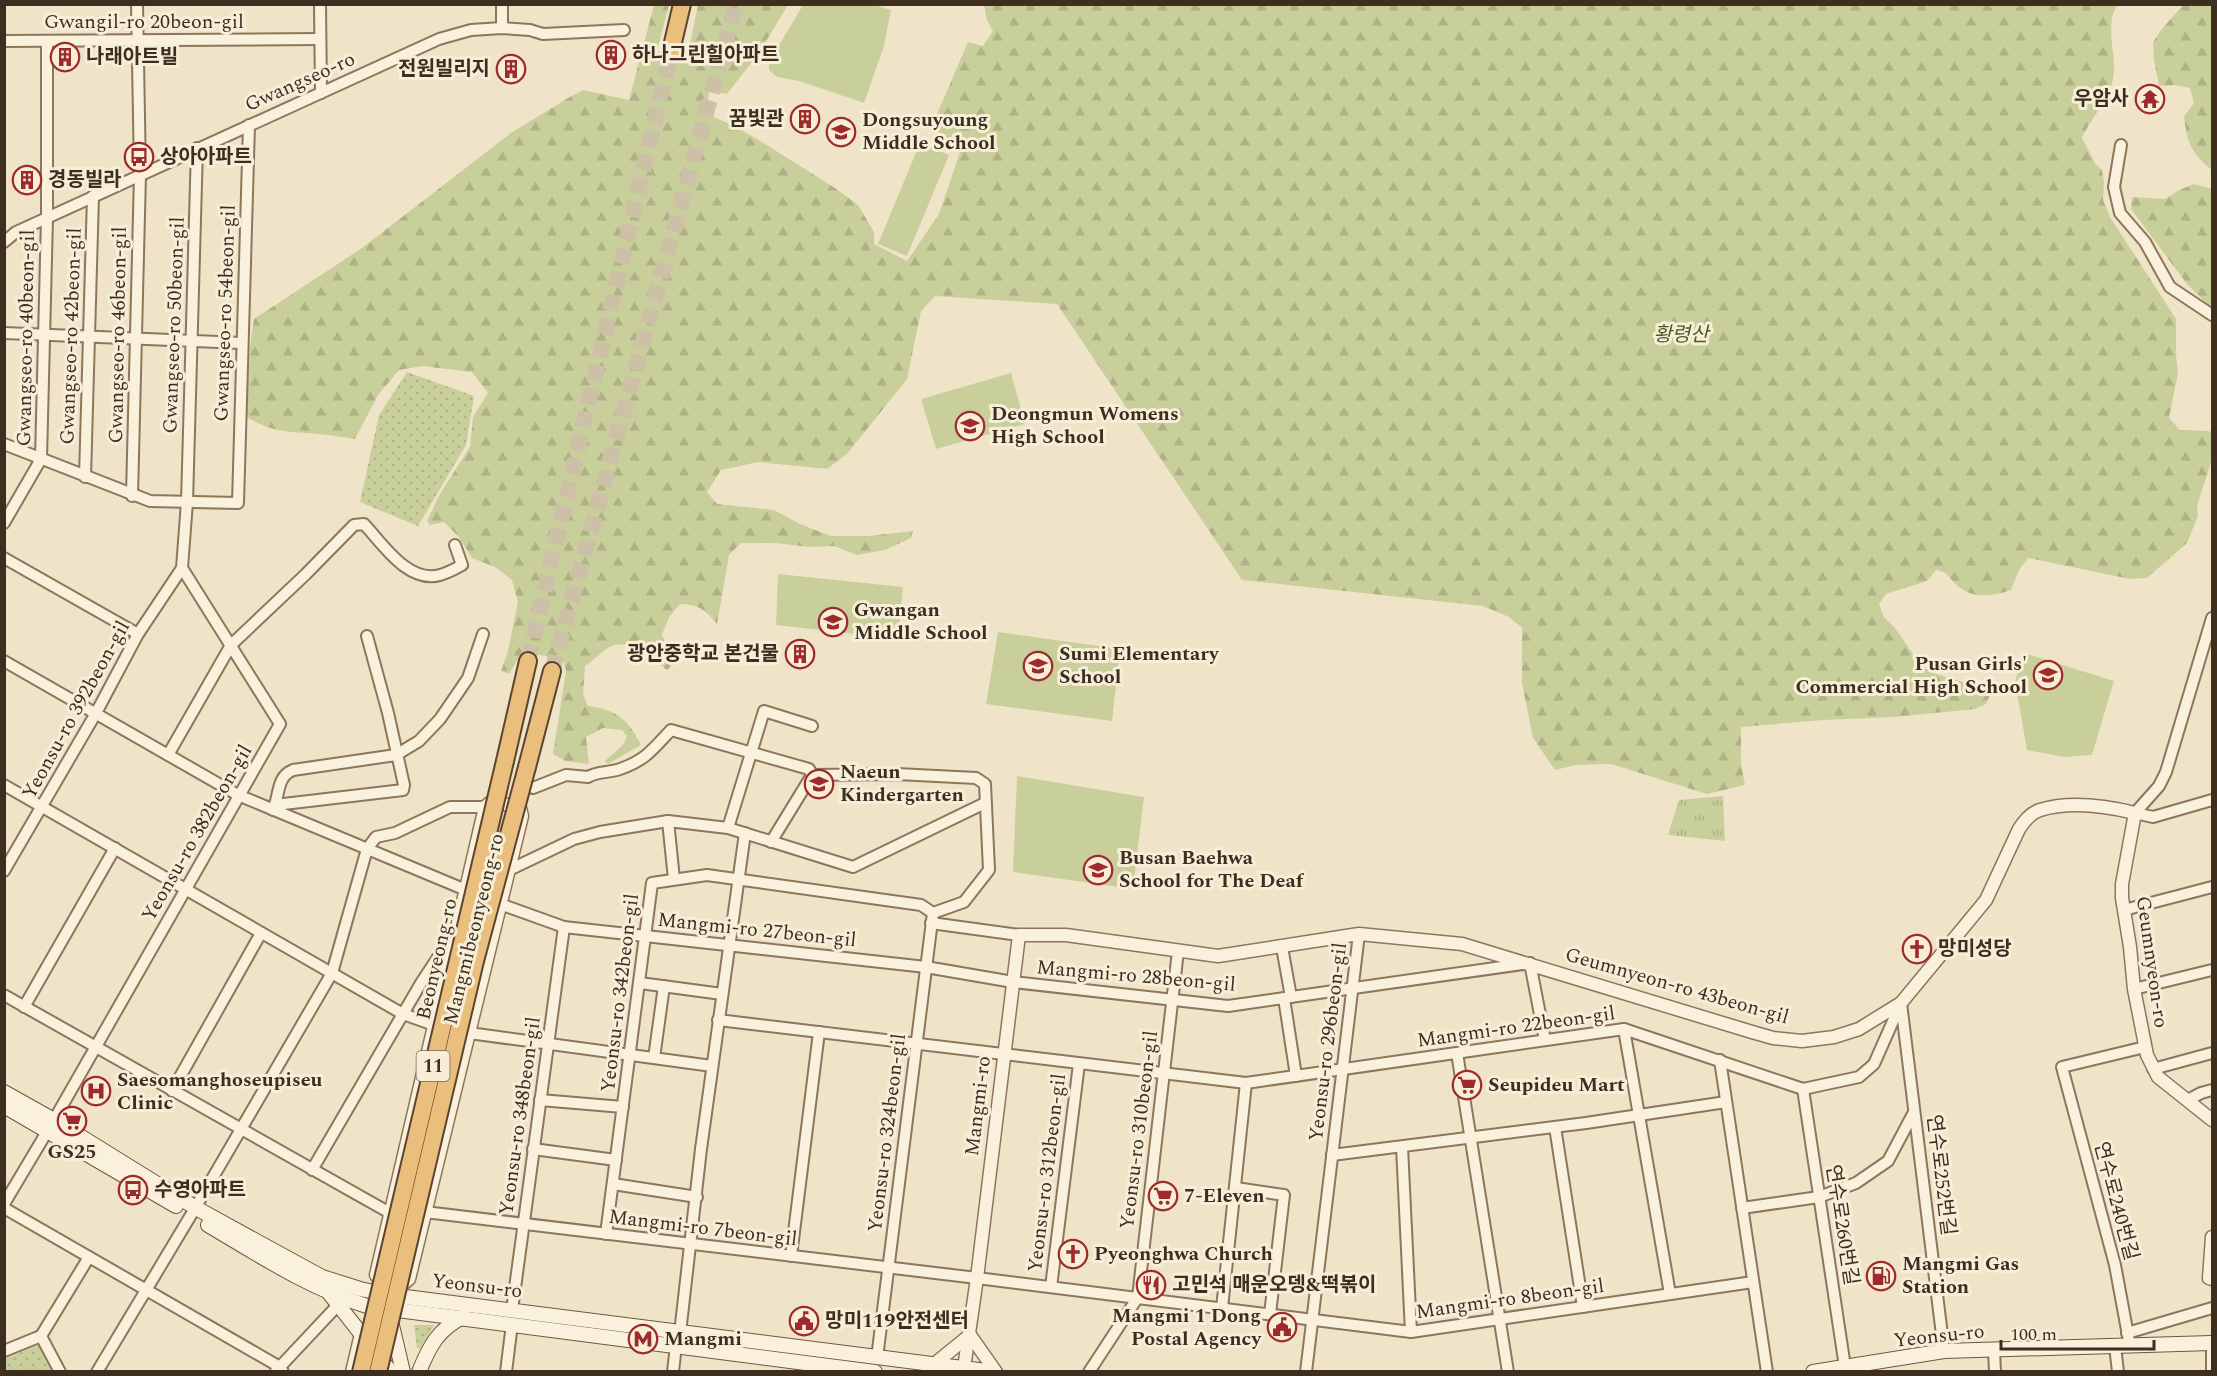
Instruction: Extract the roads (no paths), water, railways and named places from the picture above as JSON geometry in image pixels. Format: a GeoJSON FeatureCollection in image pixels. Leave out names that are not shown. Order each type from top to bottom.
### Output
{"type":"FeatureCollection","features":[{"type":"Feature","properties":{"kind":"highway"},"geometry":{"type":"LineString","coordinates":[[671,51],[682,4]]}},
{"type":"Feature","properties":{"kind":"highway","name":"Beonyeong-ro"},"geometry":{"type":"LineString","coordinates":[[361,1371],[528,661]]}},
{"type":"Feature","properties":{"kind":"highway","name":"Beonyeong-ro"},"geometry":{"type":"LineString","coordinates":[[378,1371],[476,961],[552,671]]}},
{"type":"Feature","properties":{"kind":"main road","name":"Yeonsu-ro"},"geometry":{"type":"LineString","coordinates":[[4,1092],[51,1125],[296,1276],[328,1292],[360,1304],[388,1310],[463,1317],[512,1317]]}},
{"type":"Feature","properties":{"kind":"main road","name":"Yeonsu-ro"},"geometry":{"type":"LineString","coordinates":[[4,1106],[51,1125]]}},
{"type":"Feature","properties":{"kind":"main road","name":"Yeonsu-ro"},"geometry":{"type":"LineString","coordinates":[[194,1212],[322,1277],[360,1289],[390,1295],[512,1317],[876,1365],[933,1365],[965,1370],[995,1371]]}},
{"type":"Feature","properties":{"kind":"main road"},"geometry":{"type":"LineString","coordinates":[[328,1292],[390,1371]]}},
{"type":"Feature","properties":{"kind":"main road"},"geometry":{"type":"LineString","coordinates":[[390,1295],[388,1310],[403,1371]]}},
{"type":"Feature","properties":{"kind":"main road"},"geometry":{"type":"LineString","coordinates":[[419,1371],[436,1335],[452,1322],[463,1317]]}},
{"type":"Feature","properties":{"kind":"main road","name":"Yeonsu-ro"},"geometry":{"type":"LineString","coordinates":[[1813,1371],[1944,1351],[2115,1346],[2128,1339],[2212,1345]]}},
{"type":"Feature","properties":{"kind":"street","name":"Gwangseo-ro 46beon-gil"},"geometry":{"type":"LineString","coordinates":[[132,496],[140,174],[137,4]]}},
{"type":"Feature","properties":{"kind":"street"},"geometry":{"type":"LineString","coordinates":[[320,4],[321,93]]}},
{"type":"Feature","properties":{"kind":"street"},"geometry":{"type":"LineString","coordinates":[[502,4],[502,28]]}},
{"type":"Feature","properties":{"kind":"street","name":"Gwangseo-ro"},"geometry":{"type":"LineString","coordinates":[[4,242],[10,230],[47,218],[439,39],[471,30],[502,28],[530,30],[543,34],[624,30]]}},
{"type":"Feature","properties":{"kind":"street","name":"Gwangil-ro 20beon-gil"},"geometry":{"type":"LineString","coordinates":[[4,41],[320,39]]}},
{"type":"Feature","properties":{"kind":"street","name":"Gwangseo-ro 40beon-gil"},"geometry":{"type":"LineString","coordinates":[[41,459],[47,218],[47,41]]}},
{"type":"Feature","properties":{"kind":"street","name":"Gwangseo-ro 54beon-gil"},"geometry":{"type":"LineString","coordinates":[[188,502],[238,503],[249,125]]}},
{"type":"Feature","properties":{"kind":"street"},"geometry":{"type":"LineString","coordinates":[[2121,145],[2114,187],[2120,213],[2145,242],[2170,287],[2212,315]]}},
{"type":"Feature","properties":{"kind":"street","name":"Gwangseo-ro 50beon-gil"},"geometry":{"type":"LineString","coordinates":[[182,568],[188,502],[197,148]]}},
{"type":"Feature","properties":{"kind":"street","name":"Gwangseo-ro 42beon-gil"},"geometry":{"type":"LineString","coordinates":[[85,477],[93,196]]}},
{"type":"Feature","properties":{"kind":"street"},"geometry":{"type":"LineString","coordinates":[[4,333],[242,343]]}},
{"type":"Feature","properties":{"kind":"street"},"geometry":{"type":"LineString","coordinates":[[4,444],[132,496],[150,501],[188,502]]}},
{"type":"Feature","properties":{"kind":"street"},"geometry":{"type":"LineString","coordinates":[[4,523],[41,459]]}},
{"type":"Feature","properties":{"kind":"street"},"geometry":{"type":"LineString","coordinates":[[168,755],[231,645],[354,525],[364,524],[406,568],[422,576],[438,576],[462,566],[455,545]]}},
{"type":"Feature","properties":{"kind":"street"},"geometry":{"type":"LineString","coordinates":[[4,558],[138,634]]}},
{"type":"Feature","properties":{"kind":"street","name":"Yeonsu-ro 392beon-gil"},"geometry":{"type":"LineString","coordinates":[[4,871],[96,714],[138,634],[182,568]]}},
{"type":"Feature","properties":{"kind":"street","name":"Yeonsu-ro 382beon-gil"},"geometry":{"type":"LineString","coordinates":[[4,1206],[280,724],[182,568]]}},
{"type":"Feature","properties":{"kind":"street"},"geometry":{"type":"LineString","coordinates":[[2212,618],[2166,772],[2159,786],[2135,813],[2153,817],[2212,800]]}},
{"type":"Feature","properties":{"kind":"street"},"geometry":{"type":"LineString","coordinates":[[274,807],[280,782],[286,773],[396,755],[419,741],[440,719],[468,678],[483,634]]}},
{"type":"Feature","properties":{"kind":"street"},"geometry":{"type":"LineString","coordinates":[[274,807],[403,790],[404,785],[388,712],[368,636]]}},
{"type":"Feature","properties":{"kind":"street"},"geometry":{"type":"LineString","coordinates":[[4,661],[238,795],[274,807],[466,890]]}},
{"type":"Feature","properties":{"kind":"street"},"geometry":{"type":"LineString","coordinates":[[728,828],[764,711],[812,726]]}},
{"type":"Feature","properties":{"kind":"street"},"geometry":{"type":"LineString","coordinates":[[533,788],[566,775],[588,777],[618,770],[644,759],[671,730],[809,769],[813,775]]}},
{"type":"Feature","properties":{"kind":"street"},"geometry":{"type":"LineString","coordinates":[[813,775],[897,774],[976,778],[985,784],[989,870],[964,902],[932,918]]}},
{"type":"Feature","properties":{"kind":"street"},"geometry":{"type":"LineString","coordinates":[[771,842],[813,775]]}},
{"type":"Feature","properties":{"kind":"street"},"geometry":{"type":"LineString","coordinates":[[4,785],[403,1014],[434,1025]]}},
{"type":"Feature","properties":{"kind":"street","name":"Mangmibeonyeong-ro"},"geometry":{"type":"LineString","coordinates":[[492,801],[520,808],[522,816],[509,870],[409,1280],[390,1295],[376,1275],[485,807],[492,801]]}},
{"type":"Feature","properties":{"kind":"street"},"geometry":{"type":"LineString","coordinates":[[509,870],[574,839],[600,832],[668,821],[728,828],[852,867],[985,804]]}},
{"type":"Feature","properties":{"kind":"street","name":"Geumnyeon-ro 43beon-gil"},"geometry":{"type":"LineString","coordinates":[[1018,935],[1066,935],[1218,956],[1359,934],[1462,944],[1773,1038],[1812,1040],[1834,1037],[1859,1029],[1901,1003],[1986,900],[2026,818],[2038,810],[2065,806],[2110,807],[2135,813]]}},
{"type":"Feature","properties":{"kind":"street","name":"Mangmibeonyeong-ro"},"geometry":{"type":"LineString","coordinates":[[367,849],[376,837],[395,833],[450,807],[485,807]]}},
{"type":"Feature","properties":{"kind":"street","name":"Geumnyeon-ro"},"geometry":{"type":"LineString","coordinates":[[2135,813],[2122,884],[2134,989],[2145,1047],[2158,1077],[2212,1120]]}},
{"type":"Feature","properties":{"kind":"street"},"geometry":{"type":"LineString","coordinates":[[668,821],[674,879],[707,875],[921,905],[932,918],[1018,935]]}},
{"type":"Feature","properties":{"kind":"street"},"geometry":{"type":"LineString","coordinates":[[673,1371],[692,1243],[728,944],[745,833]]}},
{"type":"Feature","properties":{"kind":"street"},"geometry":{"type":"LineString","coordinates":[[24,1007],[115,848]]}},
{"type":"Feature","properties":{"kind":"street"},"geometry":{"type":"LineString","coordinates":[[102,1370],[146,1290],[194,1212],[332,973],[367,849]]}},
{"type":"Feature","properties":{"kind":"street","name":"Yeonsu-ro 342beon-gil"},"geometry":{"type":"LineString","coordinates":[[606,1234],[647,936],[652,883],[674,879]]}},
{"type":"Feature","properties":{"kind":"street"},"geometry":{"type":"LineString","coordinates":[[2124,910],[2212,887]]}},
{"type":"Feature","properties":{"kind":"street","name":"Mangmi-ro 27beon-gil"},"geometry":{"type":"LineString","coordinates":[[500,904],[564,927],[926,967],[1013,982]]}},
{"type":"Feature","properties":{"kind":"street","name":"Yeonsu-ro 324beon-gil"},"geometry":{"type":"LineString","coordinates":[[876,1365],[932,918]]}},
{"type":"Feature","properties":{"kind":"street","name":"Yeonsu-ro 348beon-gil"},"geometry":{"type":"LineString","coordinates":[[512,1317],[564,927]]}},
{"type":"Feature","properties":{"kind":"street"},"geometry":{"type":"LineString","coordinates":[[312,1170],[403,1014],[457,928]]}},
{"type":"Feature","properties":{"kind":"street"},"geometry":{"type":"LineString","coordinates":[[172,1091],[261,933]]}},
{"type":"Feature","properties":{"kind":"street","name":"Yeonsu-ro 296beon-gil"},"geometry":{"type":"LineString","coordinates":[[1306,1371],[1359,934]]}},
{"type":"Feature","properties":{"kind":"street","name":"Mangmi-ro"},"geometry":{"type":"LineString","coordinates":[[965,1370],[1018,935]]}},
{"type":"Feature","properties":{"kind":"street"},"geometry":{"type":"LineString","coordinates":[[1282,947],[1296,1076]]}},
{"type":"Feature","properties":{"kind":"street","name":"Yeonsu-ro 310beon-gil"},"geometry":{"type":"LineString","coordinates":[[1089,1371],[1138,1297],[1178,951]]}},
{"type":"Feature","properties":{"kind":"street"},"geometry":{"type":"LineString","coordinates":[[1530,963],[1545,1040]]}},
{"type":"Feature","properties":{"kind":"street","name":"Mangmi-ro 28beon-gil"},"geometry":{"type":"LineString","coordinates":[[1013,982],[1228,1006],[1530,963]]}},
{"type":"Feature","properties":{"kind":"street"},"geometry":{"type":"LineString","coordinates":[[2134,989],[2212,970]]}},
{"type":"Feature","properties":{"kind":"street"},"geometry":{"type":"LineString","coordinates":[[640,983],[722,994]]}},
{"type":"Feature","properties":{"kind":"street"},"geometry":{"type":"LineString","coordinates":[[654,1058],[664,986]]}},
{"type":"Feature","properties":{"kind":"street"},"geometry":{"type":"LineString","coordinates":[[4,995],[390,1213]]}},
{"type":"Feature","properties":{"kind":"street"},"geometry":{"type":"LineString","coordinates":[[1803,1089],[1859,1077],[1874,1064],[1901,1003]]}},
{"type":"Feature","properties":{"kind":"street","name":"연수로252번길"},"geometry":{"type":"LineString","coordinates":[[1901,1003],[1944,1351]]}},
{"type":"Feature","properties":{"kind":"street","name":"Mangmi-ro 22beon-gil"},"geometry":{"type":"LineString","coordinates":[[718,1020],[1246,1083],[1624,1029],[1803,1089]]}},
{"type":"Feature","properties":{"kind":"street"},"geometry":{"type":"LineString","coordinates":[[1624,1029],[1670,1294]]}},
{"type":"Feature","properties":{"kind":"street"},"geometry":{"type":"LineString","coordinates":[[791,1256],[819,1032]]}},
{"type":"Feature","properties":{"kind":"street"},"geometry":{"type":"LineString","coordinates":[[469,1033],[712,1066]]}},
{"type":"Feature","properties":{"kind":"street","name":"연수로240번길"},"geometry":{"type":"LineString","coordinates":[[2128,1339],[2115,1265],[2062,1067],[2145,1047]]}},
{"type":"Feature","properties":{"kind":"street"},"geometry":{"type":"LineString","coordinates":[[1457,1053],[1508,1371]]}},
{"type":"Feature","properties":{"kind":"street"},"geometry":{"type":"LineString","coordinates":[[2153,1069],[2212,1053]]}},
{"type":"Feature","properties":{"kind":"street"},"geometry":{"type":"LineString","coordinates":[[1720,1060],[1767,1371]]}},
{"type":"Feature","properties":{"kind":"street","name":"Yeonsu-ro 312beon-gil"},"geometry":{"type":"LineString","coordinates":[[1050,1287],[1079,1064]]}},
{"type":"Feature","properties":{"kind":"street"},"geometry":{"type":"LineString","coordinates":[[1222,1308],[1246,1083]]}},
{"type":"Feature","properties":{"kind":"street","name":"연수로260번길"},"geometry":{"type":"LineString","coordinates":[[1803,1089],[1845,1367]]}},
{"type":"Feature","properties":{"kind":"street"},"geometry":{"type":"LineString","coordinates":[[2188,1100],[2212,1090]]}},
{"type":"Feature","properties":{"kind":"street","name":"Yeonsu-ro 342beon-gil"},"geometry":{"type":"LineString","coordinates":[[540,1100],[623,1107]]}},
{"type":"Feature","properties":{"kind":"street","name":"Yeonsu-ro 296beon-gil"},"geometry":{"type":"LineString","coordinates":[[1332,1155],[1639,1116],[1726,1102]]}},
{"type":"Feature","properties":{"kind":"street"},"geometry":{"type":"LineString","coordinates":[[1742,1208],[1819,1197],[1856,1183],[1888,1161],[1914,1111]]}},
{"type":"Feature","properties":{"kind":"street"},"geometry":{"type":"LineString","coordinates":[[1555,1127],[1583,1307]]}},
{"type":"Feature","properties":{"kind":"street"},"geometry":{"type":"LineString","coordinates":[[1402,1147],[1411,1332]]}},
{"type":"Feature","properties":{"kind":"street"},"geometry":{"type":"LineString","coordinates":[[533,1149],[616,1160]]}},
{"type":"Feature","properties":{"kind":"street"},"geometry":{"type":"LineString","coordinates":[[613,1184],[697,1197]]}},
{"type":"Feature","properties":{"kind":"street"},"geometry":{"type":"LineString","coordinates":[[1236,1188],[1284,1195],[1270,1314]]}},
{"type":"Feature","properties":{"kind":"street"},"geometry":{"type":"LineString","coordinates":[[4,1206],[279,1370],[338,1305]]}},
{"type":"Feature","properties":{"kind":"street","name":"Mangmi-ro 7beon-gil"},"geometry":{"type":"LineString","coordinates":[[425,1212],[977,1278]]}},
{"type":"Feature","properties":{"kind":"street"},"geometry":{"type":"LineString","coordinates":[[2211,1281],[2212,1237]]}},
{"type":"Feature","properties":{"kind":"street"},"geometry":{"type":"LineString","coordinates":[[4,1352],[41,1336],[89,1257]]}},
{"type":"Feature","properties":{"kind":"street","name":"Mangmi-ro 8beon-gil"},"geometry":{"type":"LineString","coordinates":[[977,1278],[1411,1332],[1754,1282]]}},
{"type":"Feature","properties":{"kind":"street"},"geometry":{"type":"LineString","coordinates":[[2128,1339],[2212,1308]]}},
{"type":"Feature","properties":{"kind":"street","name":"Yeonsu-ro"},"geometry":{"type":"LineString","coordinates":[[506,1371],[512,1317]]}},
{"type":"Feature","properties":{"kind":"street"},"geometry":{"type":"LineString","coordinates":[[352,1371],[361,1334]]}},
{"type":"Feature","properties":{"kind":"street"},"geometry":{"type":"LineString","coordinates":[[933,1365],[970,1335],[995,1371]]}},
{"type":"Feature","properties":{"kind":"street"},"geometry":{"type":"LineString","coordinates":[[41,1336],[60,1371]]}},
{"type":"Feature","properties":{"kind":"street"},"geometry":{"type":"LineString","coordinates":[[2212,1345],[2212,1371]]}},
{"type":"Feature","properties":{"kind":"street"},"geometry":{"type":"LineString","coordinates":[[2115,1346],[2118,1371]]}},
{"type":"Feature","properties":{"kind":"street"},"geometry":{"type":"LineString","coordinates":[[1994,1350],[1995,1371]]}},
{"type":"Feature","properties":{"kind":"tunnel"},"geometry":{"type":"LineString","coordinates":[[552,671],[736,4]]}},
{"type":"Feature","properties":{"kind":"tunnel"},"geometry":{"type":"LineString","coordinates":[[528,661],[671,51]]}},
{"type":"Feature","properties":{"kind":"place","name":"하나그린힐아파트"},"geometry":{"type":"Point","coordinates":[611,55]}},
{"type":"Feature","properties":{"kind":"place","name":"나래아트빌"},"geometry":{"type":"Point","coordinates":[65,57]}},
{"type":"Feature","properties":{"kind":"place","name":"전원빌리지"},"geometry":{"type":"Point","coordinates":[511,69]}},
{"type":"Feature","properties":{"kind":"place","name":"우암사"},"geometry":{"type":"Point","coordinates":[2150,99]}},
{"type":"Feature","properties":{"kind":"place","name":"꿈빛관"},"geometry":{"type":"Point","coordinates":[805,119]}},
{"type":"Feature","properties":{"kind":"place","name":"Dongsuyoung Middle School"},"geometry":{"type":"Point","coordinates":[841,132]}},
{"type":"Feature","properties":{"kind":"place","name":"상아아파트"},"geometry":{"type":"Point","coordinates":[139,157]}},
{"type":"Feature","properties":{"kind":"place","name":"경동빌라"},"geometry":{"type":"Point","coordinates":[27,180]}},
{"type":"Feature","properties":{"kind":"place","name":"Deongmun Womens High School"},"geometry":{"type":"Point","coordinates":[970,426]}},
{"type":"Feature","properties":{"kind":"place","name":"Gwangan Middle School"},"geometry":{"type":"Point","coordinates":[833,622]}},
{"type":"Feature","properties":{"kind":"place","name":"광안중학교 본건물"},"geometry":{"type":"Point","coordinates":[800,654]}},
{"type":"Feature","properties":{"kind":"place","name":"Sumi Elementary School"},"geometry":{"type":"Point","coordinates":[1038,666]}},
{"type":"Feature","properties":{"kind":"place","name":"Pusan Girls' Commercial High School"},"geometry":{"type":"Point","coordinates":[2048,675]}},
{"type":"Feature","properties":{"kind":"place","name":"Naeun Kindergarten"},"geometry":{"type":"Point","coordinates":[819,784]}},
{"type":"Feature","properties":{"kind":"place","name":"Busan Baehwa School for The Deaf"},"geometry":{"type":"Point","coordinates":[1098,870]}},
{"type":"Feature","properties":{"kind":"place","name":"망미성당"},"geometry":{"type":"Point","coordinates":[1917,949]}},
{"type":"Feature","properties":{"kind":"place","name":"Seupideu Mart"},"geometry":{"type":"Point","coordinates":[1467,1085]}},
{"type":"Feature","properties":{"kind":"place","name":"Saesomanghoseupiseu Clinic"},"geometry":{"type":"Point","coordinates":[96,1091]}},
{"type":"Feature","properties":{"kind":"place","name":"GS25"},"geometry":{"type":"Point","coordinates":[72,1121]}},
{"type":"Feature","properties":{"kind":"place","name":"수영아파트"},"geometry":{"type":"Point","coordinates":[133,1190]}},
{"type":"Feature","properties":{"kind":"place","name":"7-Eleven"},"geometry":{"type":"Point","coordinates":[1163,1196]}},
{"type":"Feature","properties":{"kind":"place","name":"Pyeonghwa Church"},"geometry":{"type":"Point","coordinates":[1073,1254]}},
{"type":"Feature","properties":{"kind":"place","name":"Mangmi Gas Station"},"geometry":{"type":"Point","coordinates":[1881,1276]}},
{"type":"Feature","properties":{"kind":"place","name":"고민석 매운오뎅&떡볶이"},"geometry":{"type":"Point","coordinates":[1151,1285]}},
{"type":"Feature","properties":{"kind":"place","name":"망미119안전센터"},"geometry":{"type":"Point","coordinates":[804,1321]}},
{"type":"Feature","properties":{"kind":"place","name":"Mangmi 1 Dong Postal Agency"},"geometry":{"type":"Point","coordinates":[1282,1327]}},
{"type":"Feature","properties":{"kind":"place","name":"Mangmi"},"geometry":{"type":"Point","coordinates":[643,1339]}},
{"type":"Feature","properties":{"kind":"park label","name":"황령산"},"geometry":{"type":"Point","coordinates":[1681,335]}}]}
